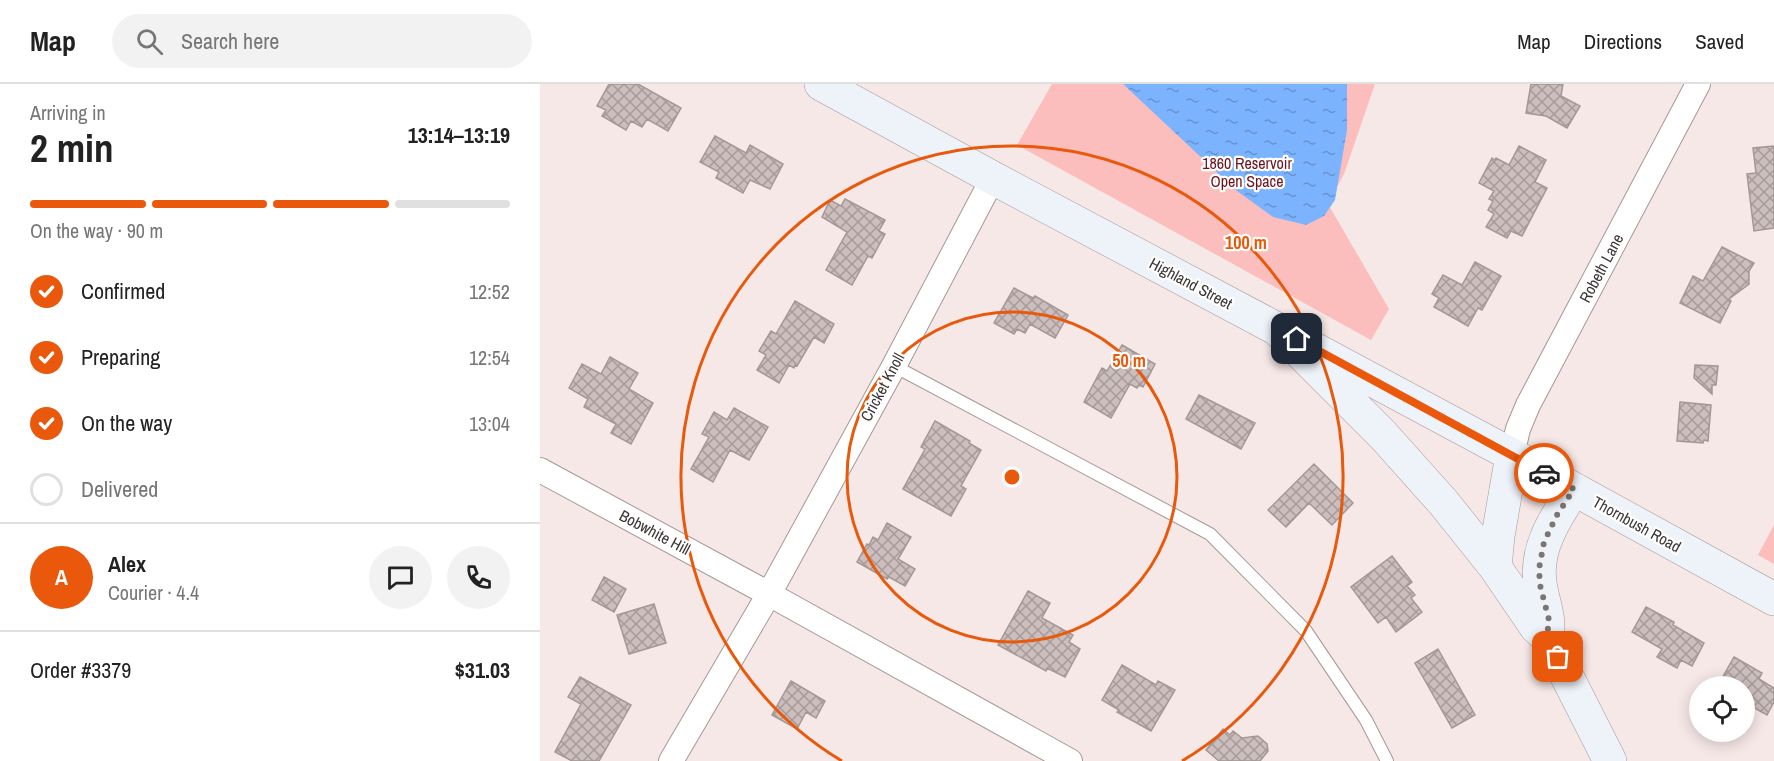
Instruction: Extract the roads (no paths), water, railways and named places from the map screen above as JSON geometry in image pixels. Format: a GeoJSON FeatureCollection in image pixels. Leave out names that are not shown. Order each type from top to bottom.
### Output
{"type":"FeatureCollection","features":[{"type":"Feature","properties":{"kind":"main road","name":"Highland Street"},"geometry":{"type":"LineString","coordinates":[[821,84],[1277,329],[1383,435],[1443,502],[1495,567],[1534,624],[1547,636],[1610,761]]}},
{"type":"Feature","properties":{"kind":"main road","name":"Thornbush Road"},"geometry":{"type":"LineString","coordinates":[[1277,329],[1774,599]]}},
{"type":"Feature","properties":{"kind":"main road"},"geometry":{"type":"LineString","coordinates":[[1495,567],[1512,455]]}},
{"type":"Feature","properties":{"kind":"main road","name":"Highland Street"},"geometry":{"type":"LineString","coordinates":[[1547,636],[1549,620],[1540,585],[1539,569],[1544,542],[1557,515],[1574,489]]}},
{"type":"Feature","properties":{"kind":"street","name":"Robeth Lane"},"geometry":{"type":"LineString","coordinates":[[1512,455],[1518,429],[1528,405],[1698,84]]}},
{"type":"Feature","properties":{"kind":"street","name":"Cricket Knoll"},"geometry":{"type":"LineString","coordinates":[[671,761],[769,594],[894,366],[993,178]]}},
{"type":"Feature","properties":{"kind":"street","name":"Bobwhite Hill"},"geometry":{"type":"LineString","coordinates":[[540,470],[769,594]]}},
{"type":"Feature","properties":{"kind":"street"},"geometry":{"type":"LineString","coordinates":[[769,594],[1070,761]]}},
{"type":"Feature","properties":{"kind":"lane"},"geometry":{"type":"LineString","coordinates":[[894,366],[1210,534],[1306,631],[1366,720],[1387,761]]}},
{"type":"Feature","properties":{"kind":"water"},"geometry":{"type":"Polygon","coordinates":[[[1123,84],[1347,84],[1347,130],[1335,200],[1324,216],[1306,225],[1273,217],[1237,191],[1123,84]]]}},
{"type":"Feature","properties":{"kind":"park label","name":"1860 Reservoir Open Space"},"geometry":{"type":"Point","coordinates":[1247,172]}}]}
